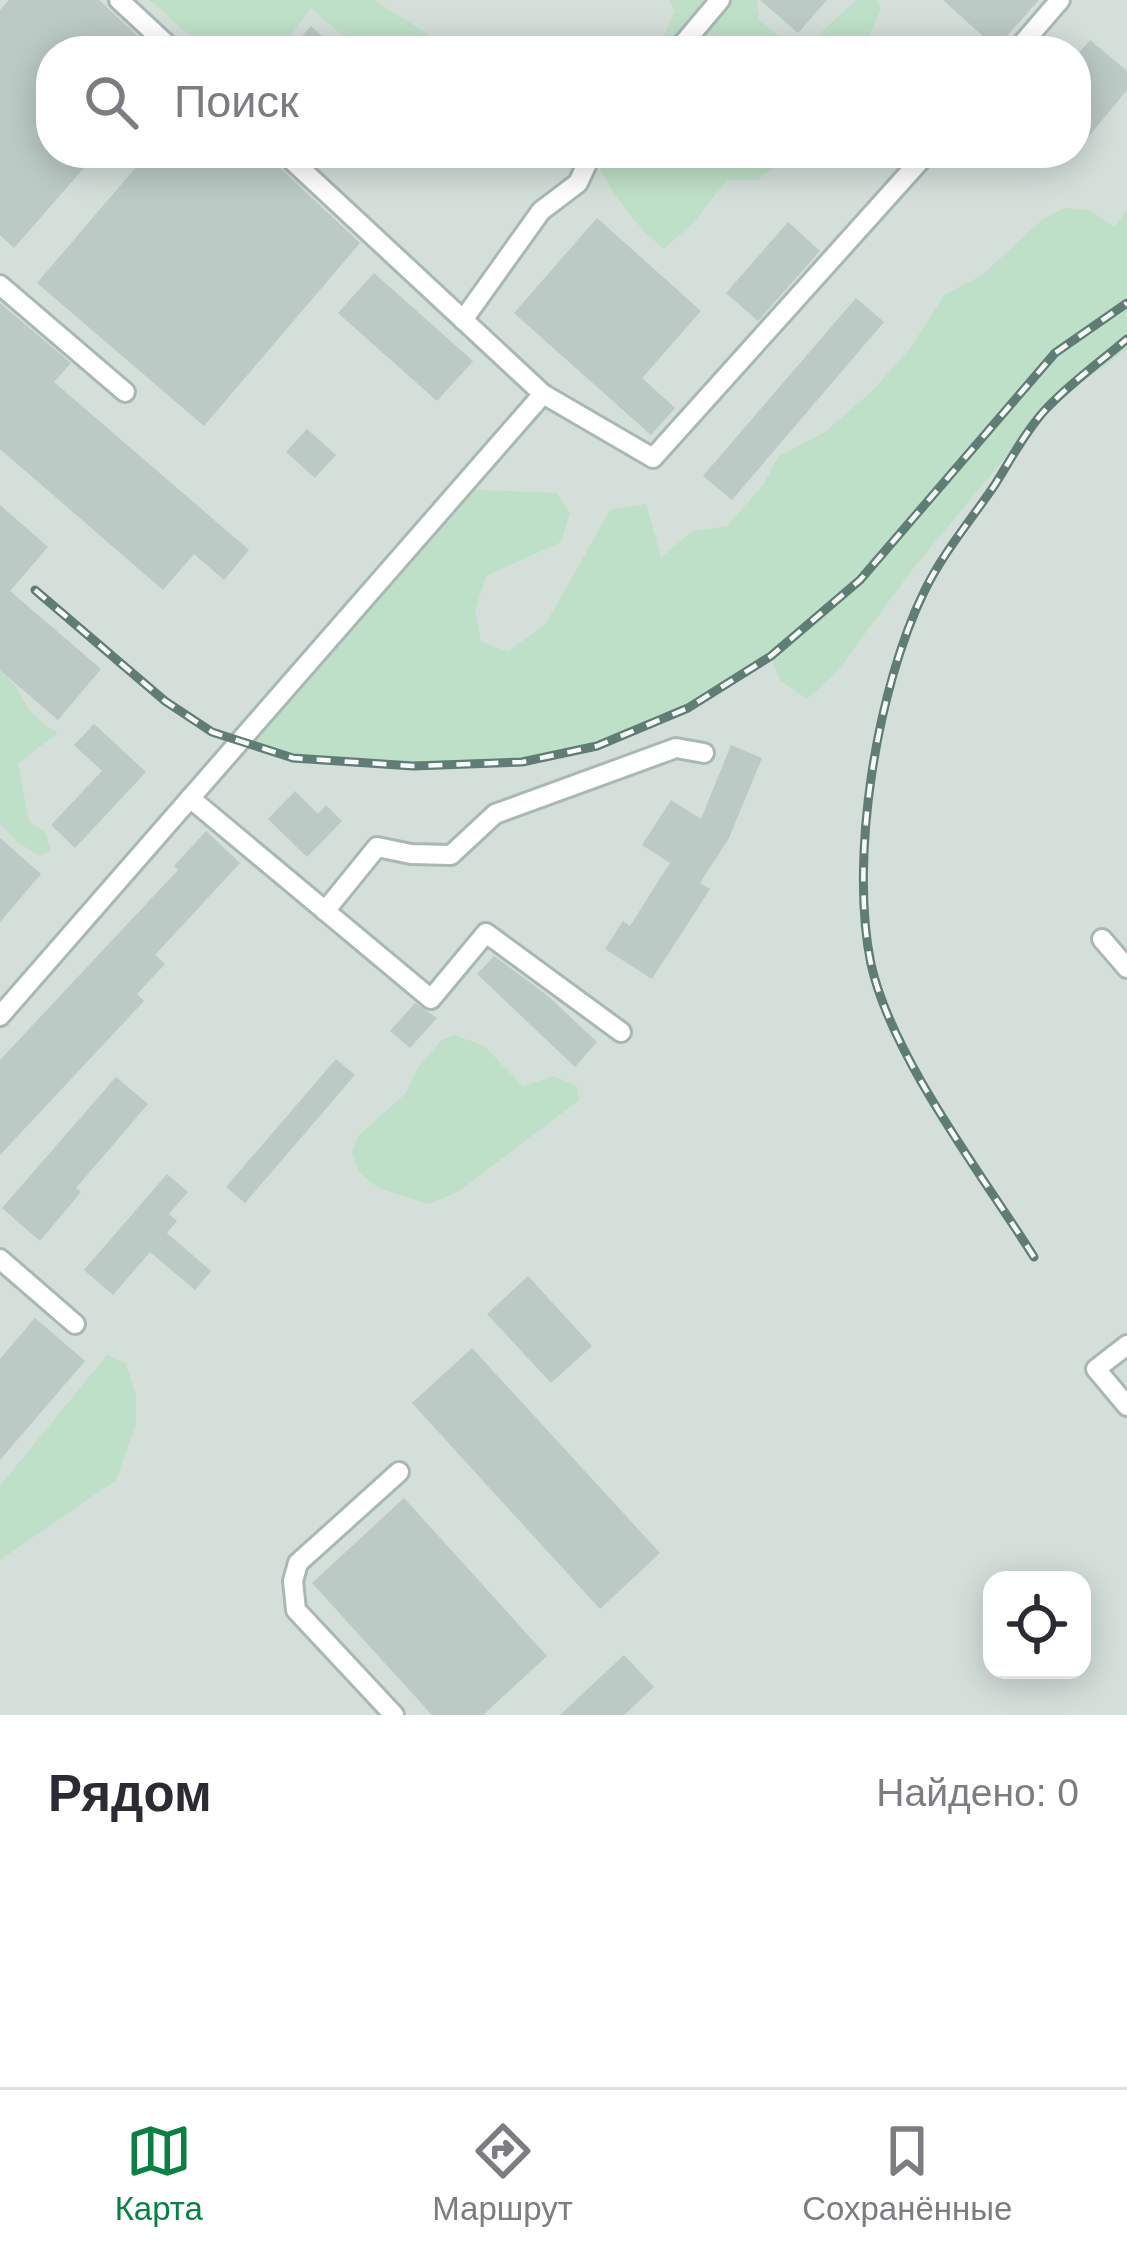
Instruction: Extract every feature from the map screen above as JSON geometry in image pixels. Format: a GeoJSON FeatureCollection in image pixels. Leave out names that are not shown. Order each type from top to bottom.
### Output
{"type":"FeatureCollection","features":[{"type":"Feature","properties":{"kind":"lane"},"geometry":{"type":"LineString","coordinates":[[119,0],[158,36]]}},
{"type":"Feature","properties":{"kind":"lane"},"geometry":{"type":"LineString","coordinates":[[690,36],[720,0]]}},
{"type":"Feature","properties":{"kind":"lane"},"geometry":{"type":"LineString","coordinates":[[1029,36],[1060,0]]}},
{"type":"Feature","properties":{"kind":"lane"},"geometry":{"type":"LineString","coordinates":[[300,168],[543,394],[652,458],[913,168]]}},
{"type":"Feature","properties":{"kind":"lane"},"geometry":{"type":"LineString","coordinates":[[463,320],[541,212],[578,183],[585,168]]}},
{"type":"Feature","properties":{"kind":"lane"},"geometry":{"type":"LineString","coordinates":[[0,285],[125,392]]}},
{"type":"Feature","properties":{"kind":"lane"},"geometry":{"type":"LineString","coordinates":[[0,1016],[543,394]]}},
{"type":"Feature","properties":{"kind":"lane"},"geometry":{"type":"LineString","coordinates":[[325,911],[377,847],[451,856],[495,814],[676,748],[704,753]]}},
{"type":"Feature","properties":{"kind":"lane"},"geometry":{"type":"LineString","coordinates":[[190,798],[431,999],[486,933],[621,1032]]}},
{"type":"Feature","properties":{"kind":"lane"},"geometry":{"type":"LineString","coordinates":[[1102,939],[1127,968]]}},
{"type":"Feature","properties":{"kind":"lane"},"geometry":{"type":"LineString","coordinates":[[0,1259],[75,1324]]}},
{"type":"Feature","properties":{"kind":"lane"},"geometry":{"type":"LineString","coordinates":[[1127,1345],[1096,1369],[1127,1406]]}},
{"type":"Feature","properties":{"kind":"lane"},"geometry":{"type":"LineString","coordinates":[[394,1715],[296,1610],[293,1582],[298,1563],[399,1472]]}},
{"type":"Feature","properties":{"kind":"shaded area"},"geometry":{"type":"Polygon","coordinates":[[[0,0],[1127,0],[1127,1715],[0,1715],[0,0]]]}},
{"type":"Feature","properties":{"kind":"green space"},"geometry":{"type":"Polygon","coordinates":[[[148,0],[375,0],[430,36],[343,36],[311,8],[290,36],[193,36],[148,0]]]}},
{"type":"Feature","properties":{"kind":"green space"},"geometry":{"type":"Polygon","coordinates":[[[669,0],[757,0],[759,20],[780,36],[664,36],[675,11],[669,0]]]}},
{"type":"Feature","properties":{"kind":"green space"},"geometry":{"type":"Polygon","coordinates":[[[856,0],[876,0],[881,9],[869,36],[817,36],[856,0]]]}},
{"type":"Feature","properties":{"kind":"green space"},"geometry":{"type":"Polygon","coordinates":[[[601,168],[773,168],[757,180],[727,180],[695,221],[664,249],[642,229],[601,168]]]}},
{"type":"Feature","properties":{"kind":"green space"},"geometry":{"type":"Polygon","coordinates":[[[1065,208],[1090,210],[1114,227],[1127,211],[1127,349],[1044,411],[916,565],[835,674],[807,699],[780,680],[771,657],[688,708],[597,746],[522,762],[413,766],[293,758],[240,741],[460,489],[557,493],[570,513],[561,542],[486,576],[475,611],[481,642],[508,651],[545,625],[610,510],[646,504],[661,557],[693,531],[727,526],[763,485],[779,456],[825,432],[873,390],[911,347],[944,295],[982,275],[1043,219],[1065,208]]]}},
{"type":"Feature","properties":{"kind":"green space"},"geometry":{"type":"Polygon","coordinates":[[[0,670],[36,717],[58,733],[18,763],[29,822],[45,832],[51,850],[40,856],[16,841],[0,823],[0,670]]]}},
{"type":"Feature","properties":{"kind":"green space"},"geometry":{"type":"Polygon","coordinates":[[[455,1035],[484,1046],[523,1086],[554,1076],[577,1086],[579,1100],[458,1192],[428,1204],[378,1188],[359,1172],[352,1153],[358,1136],[406,1093],[417,1069],[441,1040],[455,1035]]]}},
{"type":"Feature","properties":{"kind":"green space"},"geometry":{"type":"Polygon","coordinates":[[[107,1355],[126,1363],[136,1396],[136,1424],[116,1480],[0,1560],[0,1486],[107,1355]]]}},
{"type":"Feature","properties":{"kind":"building"},"geometry":{"type":"Polygon","coordinates":[[[9,0],[99,0],[138,36],[36,36],[36,168],[84,168],[14,248],[0,235],[0,10],[9,0]]]}},
{"type":"Feature","properties":{"kind":"building"},"geometry":{"type":"Polygon","coordinates":[[[760,0],[827,0],[798,33],[760,0]]]}},
{"type":"Feature","properties":{"kind":"building"},"geometry":{"type":"Polygon","coordinates":[[[943,0],[1039,0],[1007,36],[983,36],[943,0]]]}},
{"type":"Feature","properties":{"kind":"building"},"geometry":{"type":"Polygon","coordinates":[[[311,26],[322,36],[302,36],[311,26]]]}},
{"type":"Feature","properties":{"kind":"building"},"geometry":{"type":"Polygon","coordinates":[[[1091,41],[1127,71],[1127,90],[1091,134],[1091,41]]]}},
{"type":"Feature","properties":{"kind":"building"},"geometry":{"type":"Polygon","coordinates":[[[135,168],[280,168],[360,243],[204,426],[37,283],[135,168]]]}},
{"type":"Feature","properties":{"kind":"building"},"geometry":{"type":"Polygon","coordinates":[[[597,218],[701,311],[642,378],[675,408],[651,435],[514,313],[597,218]]]}},
{"type":"Feature","properties":{"kind":"building"},"geometry":{"type":"Polygon","coordinates":[[[788,222],[820,251],[758,321],[726,293],[788,222]]]}},
{"type":"Feature","properties":{"kind":"building"},"geometry":{"type":"Polygon","coordinates":[[[374,273],[473,361],[437,401],[338,313],[374,273]]]}},
{"type":"Feature","properties":{"kind":"building"},"geometry":{"type":"Polygon","coordinates":[[[856,298],[884,322],[732,500],[703,476],[856,298]]]}},
{"type":"Feature","properties":{"kind":"building"},"geometry":{"type":"Polygon","coordinates":[[[0,303],[71,363],[54,382],[249,550],[224,580],[194,554],[163,590],[0,449],[0,303]]]}},
{"type":"Feature","properties":{"kind":"building"},"geometry":{"type":"Polygon","coordinates":[[[307,429],[336,455],[315,478],[286,452],[307,429]]]}},
{"type":"Feature","properties":{"kind":"building"},"geometry":{"type":"Polygon","coordinates":[[[0,505],[48,547],[10,591],[101,669],[58,720],[0,670],[0,505]]]}},
{"type":"Feature","properties":{"kind":"building"},"geometry":{"type":"Polygon","coordinates":[[[94,724],[146,772],[75,848],[51,825],[102,771],[74,745],[94,724]]]}},
{"type":"Feature","properties":{"kind":"building"},"geometry":{"type":"Polygon","coordinates":[[[731,745],[762,758],[729,838],[700,883],[710,889],[652,979],[605,949],[623,921],[630,926],[670,863],[642,845],[671,800],[701,819],[731,745]]]}},
{"type":"Feature","properties":{"kind":"building"},"geometry":{"type":"Polygon","coordinates":[[[295,791],[318,814],[326,805],[342,821],[307,857],[268,819],[295,791]]]}},
{"type":"Feature","properties":{"kind":"building"},"geometry":{"type":"Polygon","coordinates":[[[206,831],[240,863],[155,955],[165,964],[137,994],[144,1001],[0,1155],[0,1060],[178,870],[174,866],[206,831]]]}},
{"type":"Feature","properties":{"kind":"building"},"geometry":{"type":"Polygon","coordinates":[[[0,838],[41,874],[0,922],[0,838]]]}},
{"type":"Feature","properties":{"kind":"building"},"geometry":{"type":"Polygon","coordinates":[[[494,956],[548,996],[597,1042],[575,1067],[477,974],[494,956]]]}},
{"type":"Feature","properties":{"kind":"building"},"geometry":{"type":"Polygon","coordinates":[[[415,1003],[437,1018],[410,1048],[390,1031],[415,1003]]]}},
{"type":"Feature","properties":{"kind":"building"},"geometry":{"type":"Polygon","coordinates":[[[336,1059],[355,1075],[245,1203],[226,1187],[336,1059]]]}},
{"type":"Feature","properties":{"kind":"building"},"geometry":{"type":"Polygon","coordinates":[[[116,1077],[148,1104],[76,1188],[81,1192],[40,1241],[2,1208],[116,1077]]]}},
{"type":"Feature","properties":{"kind":"building"},"geometry":{"type":"Polygon","coordinates":[[[167,1174],[188,1192],[169,1214],[177,1221],[167,1233],[211,1271],[195,1290],[150,1252],[113,1295],[84,1270],[167,1174]]]}},
{"type":"Feature","properties":{"kind":"building"},"geometry":{"type":"Polygon","coordinates":[[[528,1276],[592,1346],[551,1383],[487,1314],[528,1276]]]}},
{"type":"Feature","properties":{"kind":"building"},"geometry":{"type":"Polygon","coordinates":[[[35,1318],[85,1361],[0,1460],[0,1359],[35,1318]]]}},
{"type":"Feature","properties":{"kind":"building"},"geometry":{"type":"Polygon","coordinates":[[[472,1348],[660,1553],[600,1609],[412,1403],[472,1348]]]}},
{"type":"Feature","properties":{"kind":"building"},"geometry":{"type":"Polygon","coordinates":[[[404,1498],[547,1656],[483,1715],[432,1715],[312,1583],[404,1498]]]}},
{"type":"Feature","properties":{"kind":"building"},"geometry":{"type":"Polygon","coordinates":[[[624,1655],[654,1687],[624,1715],[560,1715],[624,1655]]]}},
{"type":"Feature","properties":{"kind":"railway"},"geometry":{"type":"LineString","coordinates":[[35,590],[165,701],[212,732],[293,758],[413,766],[522,762],[597,746],[688,708],[771,656],[860,580],[1055,353],[1127,303]]}},
{"type":"Feature","properties":{"kind":"railway"},"geometry":{"type":"LineString","coordinates":[[1034,1257],[941,1115],[882,1000],[865,922],[866,825],[893,676],[931,578],[1038,419],[1127,339]]}}]}
